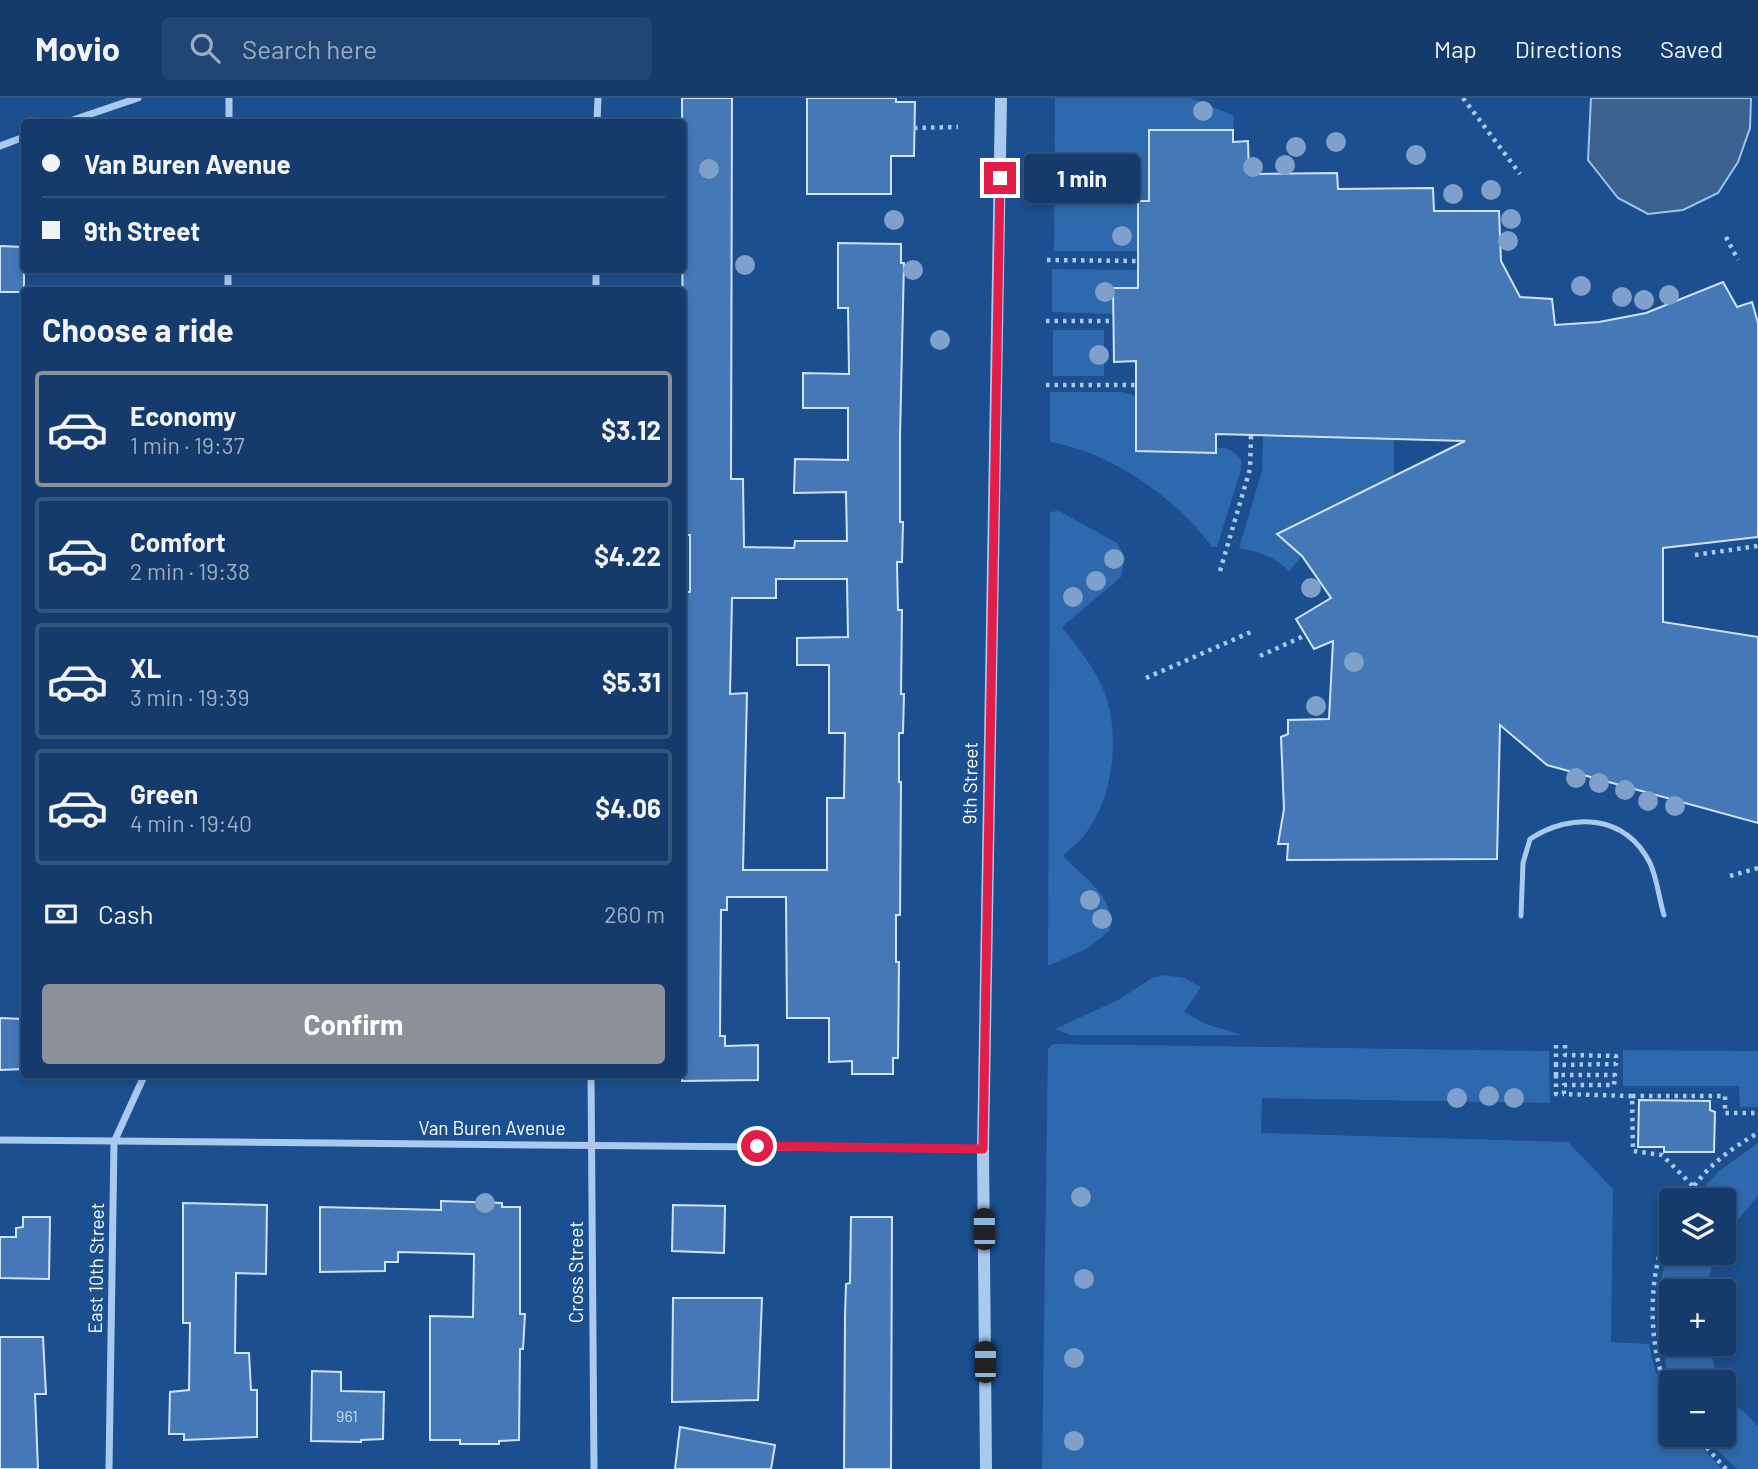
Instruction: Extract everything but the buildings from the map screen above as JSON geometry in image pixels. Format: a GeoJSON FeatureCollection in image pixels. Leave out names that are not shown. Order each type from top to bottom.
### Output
{"type":"FeatureCollection","features":[{"type":"Feature","properties":{"kind":"street"},"geometry":{"type":"LineString","coordinates":[[77,119],[138,98]]}},
{"type":"Feature","properties":{"kind":"street"},"geometry":{"type":"LineString","coordinates":[[229,98],[229,119]]}},
{"type":"Feature","properties":{"kind":"street"},"geometry":{"type":"LineString","coordinates":[[597,119],[598,98]]}},
{"type":"Feature","properties":{"kind":"street","name":"9th Street"},"geometry":{"type":"LineString","coordinates":[[986,1469],[983,1149],[1001,98]]}},
{"type":"Feature","properties":{"kind":"street"},"geometry":{"type":"LineString","coordinates":[[0,146],[21,138]]}},
{"type":"Feature","properties":{"kind":"street","name":"East 10th Street"},"geometry":{"type":"LineString","coordinates":[[109,1469],[114,1142],[143,1078]]}},
{"type":"Feature","properties":{"kind":"street","name":"Cross Street"},"geometry":{"type":"LineString","coordinates":[[591,1078],[594,1469]]}},
{"type":"Feature","properties":{"kind":"street","name":"Van Buren Avenue"},"geometry":{"type":"LineString","coordinates":[[0,1140],[983,1149]]}},
{"type":"Feature","properties":{"kind":"lane"},"geometry":{"type":"LineString","coordinates":[[1521,916],[1523,863],[1530,839],[1545,829],[1566,821],[1586,820],[1612,826],[1632,841],[1650,863],[1664,915]]}},
{"type":"Feature","properties":{"kind":"path"},"geometry":{"type":"LineString","coordinates":[[1463,98],[1520,174]]}},
{"type":"Feature","properties":{"kind":"path"},"geometry":{"type":"LineString","coordinates":[[914,128],[958,127]]}},
{"type":"Feature","properties":{"kind":"path"},"geometry":{"type":"LineString","coordinates":[[1726,237],[1738,260]]}},
{"type":"Feature","properties":{"kind":"path"},"geometry":{"type":"LineString","coordinates":[[1047,260],[1138,261]]}},
{"type":"Feature","properties":{"kind":"path"},"geometry":{"type":"LineString","coordinates":[[1046,321],[1113,321]]}},
{"type":"Feature","properties":{"kind":"path"},"geometry":{"type":"LineString","coordinates":[[1046,385],[1136,385]]}},
{"type":"Feature","properties":{"kind":"path"},"geometry":{"type":"LineString","coordinates":[[1220,571],[1250,469],[1251,435]]}},
{"type":"Feature","properties":{"kind":"path"},"geometry":{"type":"LineString","coordinates":[[1695,555],[1758,545]]}},
{"type":"Feature","properties":{"kind":"path"},"geometry":{"type":"LineString","coordinates":[[1146,678],[1251,632]]}},
{"type":"Feature","properties":{"kind":"path"},"geometry":{"type":"LineString","coordinates":[[1260,656],[1306,635]]}},
{"type":"Feature","properties":{"kind":"path"},"geometry":{"type":"LineString","coordinates":[[1730,876],[1758,867]]}},
{"type":"Feature","properties":{"kind":"path"},"geometry":{"type":"LineString","coordinates":[[1556,1045],[1556,1094],[1725,1096],[1725,1113],[1758,1113]]}},
{"type":"Feature","properties":{"kind":"path"},"geometry":{"type":"LineString","coordinates":[[1556,1065],[1616,1064],[1616,1056],[1565,1055],[1565,1045]]}},
{"type":"Feature","properties":{"kind":"path"},"geometry":{"type":"LineString","coordinates":[[1556,1075],[1615,1075],[1615,1085],[1564,1085],[1564,1094]]}},
{"type":"Feature","properties":{"kind":"path"},"geometry":{"type":"LineString","coordinates":[[1632,1096],[1633,1151],[1662,1155],[1693,1186],[1717,1160],[1758,1133]]}},
{"type":"Feature","properties":{"kind":"path"},"geometry":{"type":"LineString","coordinates":[[1659,1265],[1652,1308],[1662,1370]]}},
{"type":"Feature","properties":{"kind":"path"},"geometry":{"type":"LineString","coordinates":[[1706,1447],[1726,1469]]}},
{"type":"Feature","properties":{"kind":"shaded area"},"geometry":{"type":"Polygon","coordinates":[[[1055,98],[1191,98],[1234,116],[1233,130],[1149,130],[1149,201],[1138,202],[1138,251],[1054,251],[1055,98]]]}},
{"type":"Feature","properties":{"kind":"shaded area"},"geometry":{"type":"Polygon","coordinates":[[[1591,98],[1751,98],[1750,128],[1738,162],[1718,193],[1683,210],[1648,214],[1618,198],[1588,160],[1591,98]]]}},
{"type":"Feature","properties":{"kind":"shaded area"},"geometry":{"type":"Polygon","coordinates":[[[1052,269],[1138,270],[1137,288],[1113,288],[1113,314],[1052,312],[1052,269]]]}},
{"type":"Feature","properties":{"kind":"shaded area"},"geometry":{"type":"Polygon","coordinates":[[[1053,330],[1104,330],[1104,376],[1053,376],[1053,330]]]}},
{"type":"Feature","properties":{"kind":"shaded area"},"geometry":{"type":"Polygon","coordinates":[[[1050,392],[1122,392],[1136,396],[1136,451],[1216,453],[1216,448],[1220,448],[1236,454],[1241,460],[1241,470],[1217,547],[1212,547],[1180,511],[1140,480],[1096,456],[1050,442],[1050,392]]]}},
{"type":"Feature","properties":{"kind":"shaded area"},"geometry":{"type":"Polygon","coordinates":[[[1263,436],[1394,439],[1394,476],[1278,534],[1302,556],[1289,571],[1266,555],[1239,548],[1262,471],[1263,436]]]}},
{"type":"Feature","properties":{"kind":"shaded area"},"geometry":{"type":"Polygon","coordinates":[[[1059,511],[1117,543],[1125,557],[1121,577],[1062,627],[1099,680],[1111,717],[1113,737],[1109,779],[1104,798],[1086,833],[1063,856],[1089,880],[1103,898],[1111,918],[1110,930],[1088,948],[1048,966],[1050,512],[1059,511]]]}},
{"type":"Feature","properties":{"kind":"shaded area"},"geometry":{"type":"Polygon","coordinates":[[[1164,975],[1184,978],[1201,987],[1184,1012],[1206,1024],[1242,1035],[1071,1035],[1055,1029],[1118,1000],[1152,978],[1164,975]]]}},
{"type":"Feature","properties":{"kind":"shaded area"},"geometry":{"type":"Polygon","coordinates":[[[1053,1044],[1549,1051],[1550,1103],[1262,1098],[1261,1133],[1568,1142],[1613,1189],[1611,1342],[1649,1344],[1659,1379],[1659,1447],[1701,1447],[1722,1469],[1042,1469],[1048,1049],[1053,1044]]]}},
{"type":"Feature","properties":{"kind":"shaded area"},"geometry":{"type":"Polygon","coordinates":[[[1623,1050],[1758,1051],[1758,1107],[1740,1107],[1739,1086],[1623,1086],[1623,1050]]]}},
{"type":"Feature","properties":{"kind":"shaded area"},"geometry":{"type":"Polygon","coordinates":[[[1758,1143],[1758,1196],[1736,1222],[1736,1188],[1704,1188],[1719,1171],[1758,1143]]]}},
{"type":"Feature","properties":{"kind":"shaded area"},"geometry":{"type":"Polygon","coordinates":[[[1664,1265],[1713,1265],[1708,1279],[1661,1279],[1664,1265]]]}},
{"type":"Feature","properties":{"kind":"shaded area"},"geometry":{"type":"Polygon","coordinates":[[[1665,1356],[1711,1356],[1716,1370],[1668,1370],[1665,1356]]]}},
{"type":"Feature","properties":{"kind":"shaded area"},"geometry":{"type":"Polygon","coordinates":[[[1736,1405],[1758,1426],[1758,1469],[1737,1469],[1714,1447],[1736,1447],[1736,1405]]]}},
{"type":"Feature","properties":{"kind":"route"},"geometry":{"type":"LineString","coordinates":[[757,1146],[983,1149],[1000,178]]}}]}
